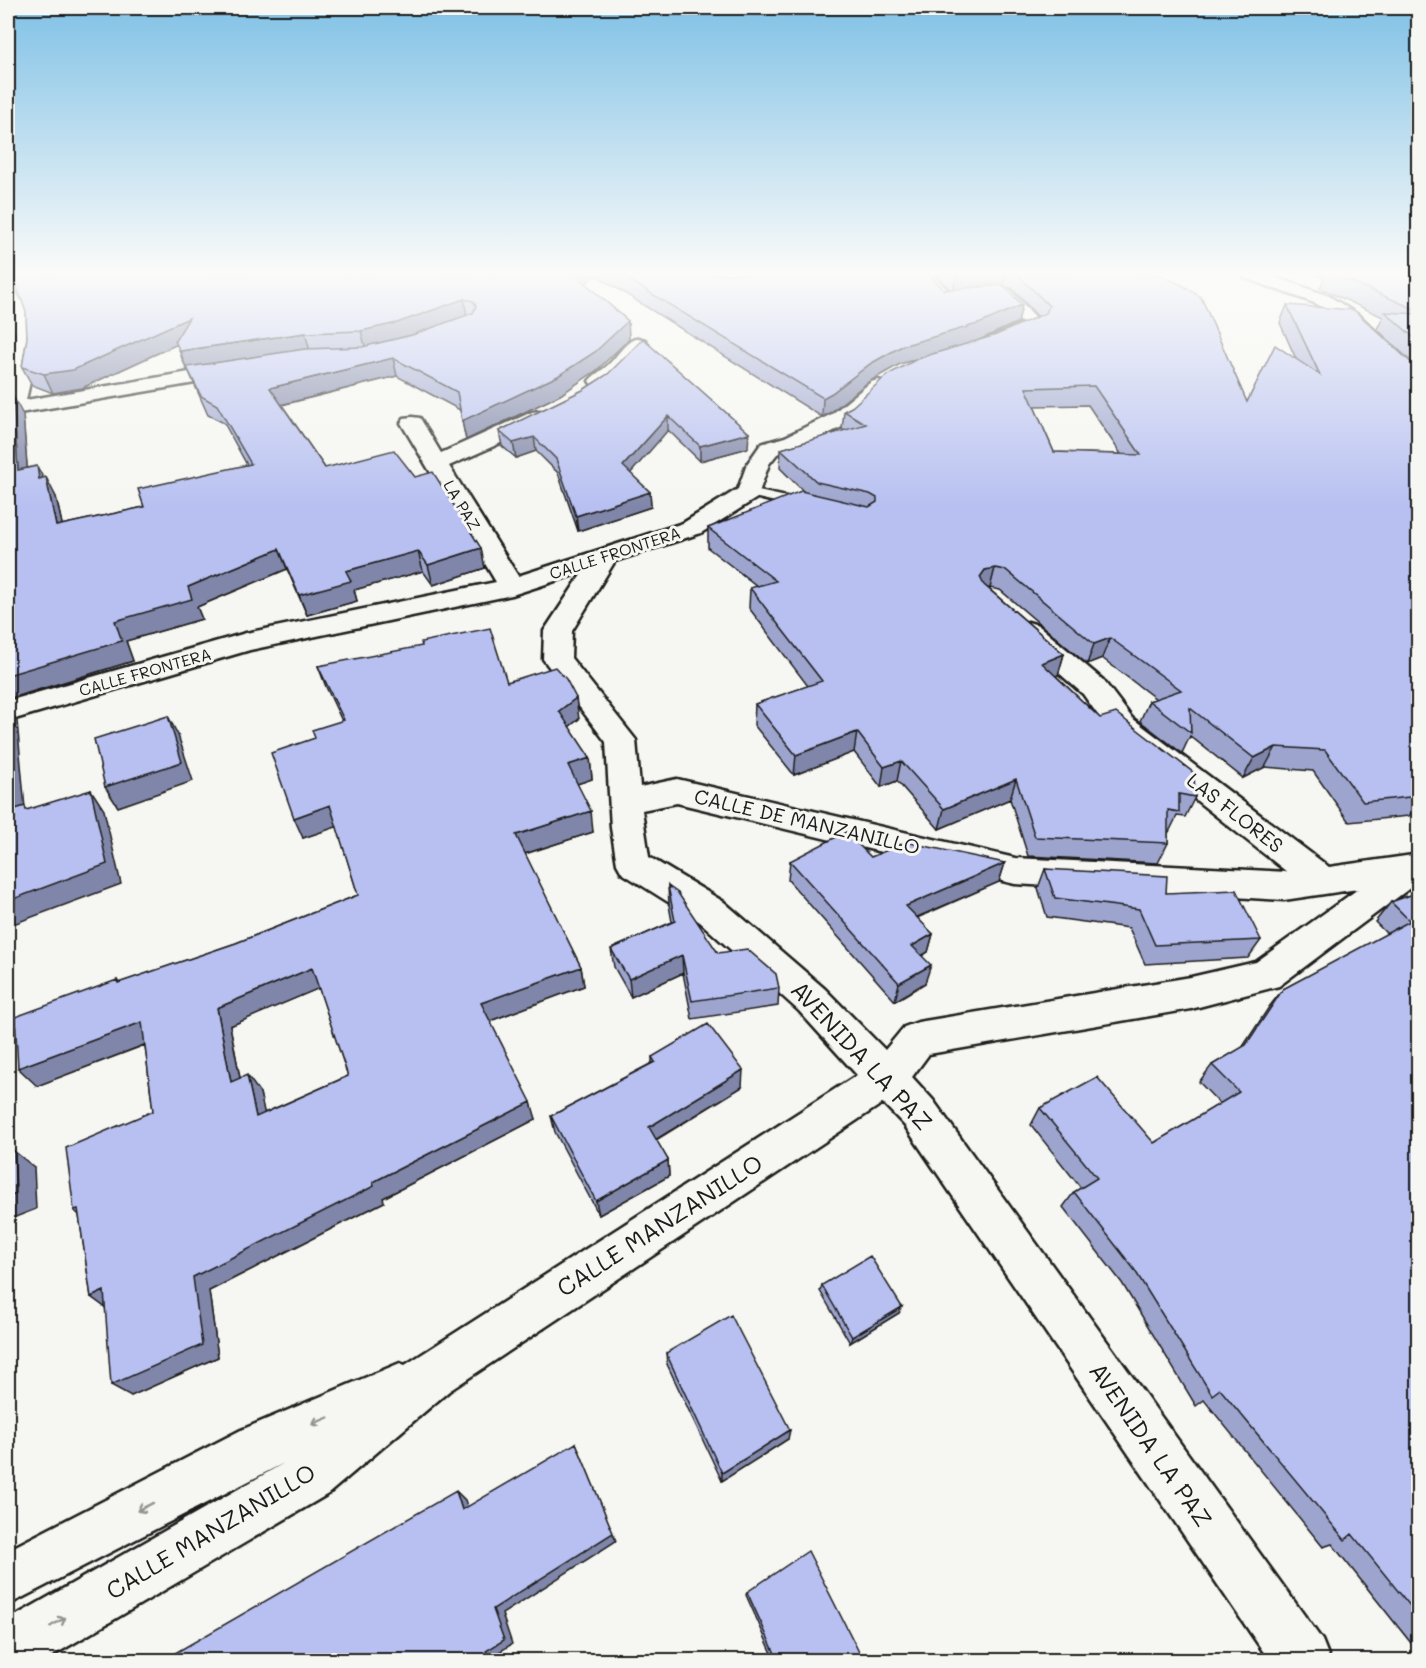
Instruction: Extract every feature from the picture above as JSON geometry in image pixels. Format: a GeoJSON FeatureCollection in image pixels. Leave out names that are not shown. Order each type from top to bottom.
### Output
{"type":"FeatureCollection","features":[{"type":"Feature","properties":{"kind":"street"},"geometry":{"type":"LineString","coordinates":[[26,352],[26,359],[10,408],[256,366]]}},
{"type":"Feature","properties":{"kind":"street"},"geometry":{"type":"LineString","coordinates":[[586,389],[615,370],[631,352]]}},
{"type":"Feature","properties":{"kind":"street"},"geometry":{"type":"LineString","coordinates":[[1386,352],[1419,383]]}},
{"type":"Feature","properties":{"kind":"street"},"geometry":{"type":"LineString","coordinates":[[749,493],[758,464],[770,449],[793,442],[840,419],[864,396],[898,375]]}},
{"type":"Feature","properties":{"kind":"street"},"geometry":{"type":"LineString","coordinates":[[437,463],[560,406]]}},
{"type":"Feature","properties":{"kind":"street","name":"LA PAZ"},"geometry":{"type":"LineString","coordinates":[[412,423],[512,587]]}},
{"type":"Feature","properties":{"kind":"street","name":"CALLE FRONTERA"},"geometry":{"type":"LineString","coordinates":[[8,711],[246,642],[512,587],[604,559],[692,528],[749,493]]}},
{"type":"Feature","properties":{"kind":"street","name":"AVENIDA LA PAZ"},"geometry":{"type":"LineString","coordinates":[[604,559],[558,631],[557,659],[621,740],[625,802],[634,864],[712,912],[812,1000],[919,1113],[1302,1660]]}},
{"type":"Feature","properties":{"kind":"street","name":"LAS FLORES"},"geometry":{"type":"LineString","coordinates":[[1007,613],[1093,687],[1121,725],[1323,881]]}},
{"type":"Feature","properties":{"kind":"street","name":"CALLE DE MANZANILLO"},"geometry":{"type":"LineString","coordinates":[[625,802],[677,791],[1015,871],[1284,886],[1416,868]]}},
{"type":"Feature","properties":{"kind":"street","name":"CALLE MANZANILLO"},"geometry":{"type":"LineString","coordinates":[[8,1651],[310,1476],[432,1374],[887,1078],[918,1039],[1191,993],[1266,975],[1416,868]]}},
{"type":"Feature","properties":{"kind":"street","name":"CALLE MANZANILLO"},"geometry":{"type":"LineString","coordinates":[[8,1578],[260,1448],[432,1374]]}},
{"type":"Feature","properties":{"kind":"lane"},"geometry":{"type":"LineString","coordinates":[[749,493],[817,508]]}},
{"type":"Feature","properties":{"kind":"building"},"geometry":{"type":"Polygon","coordinates":[[[25,352],[114,352],[73,370],[44,374],[22,367],[25,352]]]}},
{"type":"Feature","properties":{"kind":"building"},"geometry":{"type":"Polygon","coordinates":[[[286,352],[595,352],[558,376],[462,421],[457,392],[393,358],[270,388],[325,468],[394,450],[415,477],[433,472],[481,548],[428,565],[418,551],[346,571],[351,581],[299,595],[279,549],[188,587],[192,599],[115,621],[122,641],[8,675],[8,397],[13,396],[18,470],[37,466],[39,479],[46,477],[56,526],[144,507],[138,489],[251,464],[217,405],[201,396],[187,367],[286,352]]]}},
{"type":"Feature","properties":{"kind":"building"},"geometry":{"type":"Polygon","coordinates":[[[630,352],[657,352],[749,433],[700,446],[668,416],[623,466],[650,492],[576,516],[556,459],[534,437],[513,443],[499,431],[583,390],[608,374],[630,352]]]}},
{"type":"Feature","properties":{"kind":"building"},"geometry":{"type":"Polygon","coordinates":[[[747,352],[892,352],[870,364],[823,398],[747,352]]]}},
{"type":"Feature","properties":{"kind":"building"},"geometry":{"type":"Polygon","coordinates":[[[940,352],[1225,352],[1247,402],[1272,352],[1285,352],[1320,375],[1309,352],[1399,352],[1419,370],[1419,785],[1416,785],[1419,788],[1419,796],[1363,802],[1325,750],[1276,747],[1254,758],[1190,708],[1191,733],[1149,701],[1181,690],[1110,638],[1094,644],[1006,570],[995,568],[985,570],[980,577],[984,585],[1064,654],[1042,663],[1100,718],[1116,713],[1194,773],[1195,797],[1179,794],[1179,812],[1168,810],[1168,843],[1035,837],[1016,779],[944,809],[901,761],[884,767],[857,732],[796,755],[755,704],[822,681],[750,588],[776,581],[708,528],[801,491],[869,507],[877,502],[877,498],[870,494],[817,482],[781,449],[866,424],[844,411],[852,407],[887,375],[919,358],[940,352]],[[1094,386],[1026,388],[1054,452],[1141,455],[1094,386]]]}},
{"type":"Feature","properties":{"kind":"building"},"geometry":{"type":"Polygon","coordinates":[[[490,628],[507,682],[555,667],[566,679],[576,698],[559,711],[590,758],[568,765],[591,811],[516,835],[581,967],[481,1003],[531,1102],[373,1182],[374,1186],[193,1277],[202,1345],[111,1385],[104,1291],[91,1297],[78,1209],[74,1210],[66,1148],[153,1111],[142,1022],[18,1068],[15,1017],[117,980],[118,983],[236,943],[358,895],[330,805],[294,818],[271,753],[315,738],[312,730],[344,720],[318,666],[422,646],[421,642],[490,628]],[[312,968],[217,1008],[231,1082],[247,1075],[256,1117],[348,1076],[312,968]]]}},
{"type":"Feature","properties":{"kind":"building"},"geometry":{"type":"Polygon","coordinates":[[[168,716],[182,762],[105,787],[94,739],[168,716]]]}},
{"type":"Feature","properties":{"kind":"building"},"geometry":{"type":"Polygon","coordinates":[[[8,756],[12,810],[25,806],[26,810],[91,790],[107,864],[8,901],[8,756]]]}},
{"type":"Feature","properties":{"kind":"building"},"geometry":{"type":"Polygon","coordinates":[[[846,832],[871,857],[906,842],[1005,863],[906,906],[933,934],[912,946],[931,965],[899,983],[790,861],[846,832]]]}},
{"type":"Feature","properties":{"kind":"building"},"geometry":{"type":"Polygon","coordinates":[[[1045,869],[1167,876],[1166,893],[1236,890],[1261,940],[1155,945],[1139,909],[1055,898],[1045,869]]]}},
{"type":"Feature","properties":{"kind":"building"},"geometry":{"type":"Polygon","coordinates":[[[668,886],[678,893],[718,953],[747,949],[776,974],[779,988],[692,1001],[682,955],[629,979],[611,949],[675,921],[668,886]]]}},
{"type":"Feature","properties":{"kind":"building"},"geometry":{"type":"Polygon","coordinates":[[[1419,892],[1419,1617],[1352,1534],[1345,1540],[1220,1389],[1212,1395],[1134,1269],[1074,1192],[1097,1178],[1040,1108],[1097,1077],[1154,1143],[1239,1092],[1212,1065],[1246,1045],[1283,989],[1410,921],[1391,902],[1419,892]]]}},
{"type":"Feature","properties":{"kind":"building"},"geometry":{"type":"Polygon","coordinates":[[[708,1024],[743,1070],[649,1127],[668,1160],[596,1201],[551,1116],[655,1062],[652,1057],[708,1024]]]}},
{"type":"Feature","properties":{"kind":"building"},"geometry":{"type":"Polygon","coordinates":[[[14,1151],[16,1193],[8,1197],[8,1153],[14,1151]]]}},
{"type":"Feature","properties":{"kind":"building"},"geometry":{"type":"Polygon","coordinates":[[[870,1256],[902,1307],[852,1337],[822,1285],[870,1256]]]}},
{"type":"Feature","properties":{"kind":"building"},"geometry":{"type":"Polygon","coordinates":[[[731,1315],[790,1430],[722,1473],[666,1353],[731,1315]]]}},
{"type":"Feature","properties":{"kind":"building"},"geometry":{"type":"Polygon","coordinates":[[[576,1443],[613,1533],[493,1609],[504,1640],[486,1651],[489,1660],[163,1660],[456,1491],[462,1510],[576,1443]]]}},
{"type":"Feature","properties":{"kind":"building"},"geometry":{"type":"Polygon","coordinates":[[[808,1551],[863,1660],[778,1660],[747,1592],[808,1551]]]}}]}
